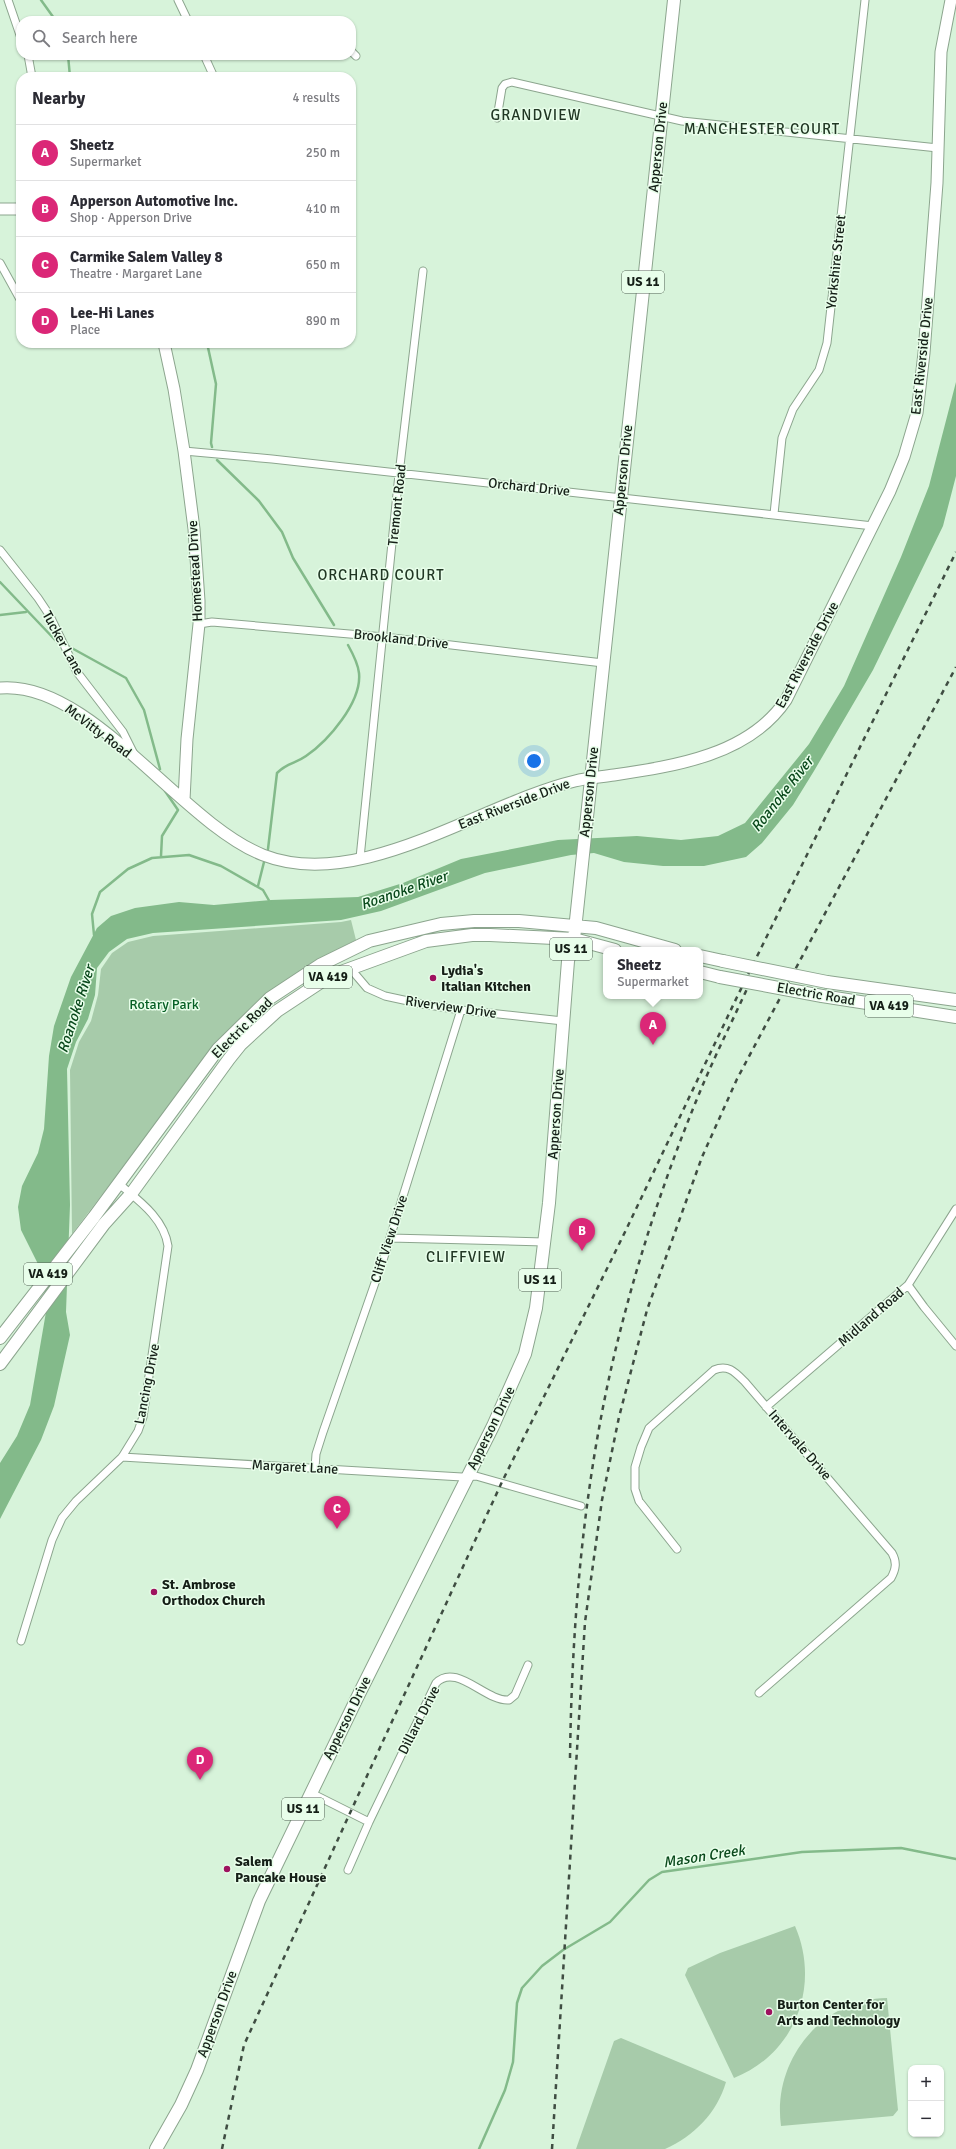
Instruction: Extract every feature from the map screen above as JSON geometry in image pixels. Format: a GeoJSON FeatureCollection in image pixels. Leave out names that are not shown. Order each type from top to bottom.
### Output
{"type":"FeatureCollection","features":[{"type":"Feature","properties":{"kind":"main road","name":"Apperson Drive"},"geometry":{"type":"LineString","coordinates":[[156,2149],[181,2105],[197,2070],[258,1901],[505,1401],[525,1354],[536,1308],[550,1195],[568,961],[574,939],[674,0]]}},
{"type":"Feature","properties":{"kind":"main road","name":"Electric Road"},"geometry":{"type":"LineString","coordinates":[[2,1336],[94,1217],[218,1049],[270,998],[320,965],[370,941],[441,924],[474,921],[519,921],[596,928],[664,947]]}},
{"type":"Feature","properties":{"kind":"main road","name":"Electric Road"},"geometry":{"type":"LineString","coordinates":[[0,1364],[104,1224],[131,1194],[228,1059],[241,1044],[277,1011],[310,988],[330,976],[402,948],[442,938],[490,935],[574,939],[603,947]]}},
{"type":"Feature","properties":{"kind":"main road","name":"Electric Road"},"geometry":{"type":"LineString","coordinates":[[703,957],[828,982],[956,1000]]}},
{"type":"Feature","properties":{"kind":"main road","name":"Electric Road"},"geometry":{"type":"LineString","coordinates":[[703,973],[822,996],[956,1017]]}},
{"type":"Feature","properties":{"kind":"street"},"geometry":{"type":"LineString","coordinates":[[8,0],[16,23]]}},
{"type":"Feature","properties":{"kind":"street"},"geometry":{"type":"LineString","coordinates":[[178,0],[186,16]]}},
{"type":"Feature","properties":{"kind":"street","name":"Yorkshire Street"},"geometry":{"type":"LineString","coordinates":[[774,514],[782,438],[793,409],[819,370],[827,343],[865,0]]}},
{"type":"Feature","properties":{"kind":"street","name":"East Riverside Drive"},"geometry":{"type":"LineString","coordinates":[[184,800],[228,836],[263,855],[294,863],[309,864],[360,858],[428,837],[574,781],[666,767],[699,758],[749,736],[771,720],[786,700],[890,491],[904,457],[920,394],[936,199],[941,52],[951,0]]}},
{"type":"Feature","properties":{"kind":"street"},"geometry":{"type":"LineString","coordinates":[[29,60],[31,72]]}},
{"type":"Feature","properties":{"kind":"street"},"geometry":{"type":"LineString","coordinates":[[206,60],[212,72]]}},
{"type":"Feature","properties":{"kind":"street"},"geometry":{"type":"LineString","coordinates":[[497,118],[502,88],[505,84],[512,82],[661,117],[938,148]]}},
{"type":"Feature","properties":{"kind":"street"},"geometry":{"type":"LineString","coordinates":[[0,209],[16,209]]}},
{"type":"Feature","properties":{"kind":"street"},"geometry":{"type":"LineString","coordinates":[[0,263],[16,292]]}},
{"type":"Feature","properties":{"kind":"street","name":"Tremont Road"},"geometry":{"type":"LineString","coordinates":[[360,858],[384,637],[399,474],[423,271]]}},
{"type":"Feature","properties":{"kind":"street","name":"Homestead Drive"},"geometry":{"type":"LineString","coordinates":[[165,348],[184,451],[194,529],[199,602],[199,624],[187,740],[184,800]]}},
{"type":"Feature","properties":{"kind":"street","name":"Orchard Drive"},"geometry":{"type":"LineString","coordinates":[[184,451],[620,497],[873,526]]}},
{"type":"Feature","properties":{"kind":"street","name":"Tucker Lane"},"geometry":{"type":"LineString","coordinates":[[0,550],[38,598],[50,616],[77,672],[123,732],[135,758]]}},
{"type":"Feature","properties":{"kind":"street","name":"Brookland Drive"},"geometry":{"type":"LineString","coordinates":[[199,624],[212,622],[384,637],[603,663]]}},
{"type":"Feature","properties":{"kind":"street","name":"McVitty Road"},"geometry":{"type":"LineString","coordinates":[[0,688],[28,690],[61,702],[96,725],[184,800]]}},
{"type":"Feature","properties":{"kind":"street","name":"Riverview Drive"},"geometry":{"type":"LineString","coordinates":[[350,968],[367,988],[375,993],[422,1004],[461,1010],[563,1021]]}},
{"type":"Feature","properties":{"kind":"street","name":"Cliff View Drive"},"geometry":{"type":"LineString","coordinates":[[315,1468],[316,1454],[323,1432],[390,1238],[461,1010]]}},
{"type":"Feature","properties":{"kind":"street","name":"Lancing Drive"},"geometry":{"type":"LineString","coordinates":[[21,1641],[52,1540],[62,1518],[76,1501],[122,1457],[132,1444],[143,1417],[168,1246],[167,1237],[157,1218],[118,1183]]}},
{"type":"Feature","properties":{"kind":"street","name":"Midland Road"},"geometry":{"type":"LineString","coordinates":[[766,1407],[908,1285],[956,1209]]}},
{"type":"Feature","properties":{"kind":"street"},"geometry":{"type":"LineString","coordinates":[[390,1238],[544,1242]]}},
{"type":"Feature","properties":{"kind":"street"},"geometry":{"type":"LineString","coordinates":[[908,1285],[956,1346]]}},
{"type":"Feature","properties":{"kind":"street","name":"Intervale Drive"},"geometry":{"type":"LineString","coordinates":[[677,1549],[639,1501],[635,1489],[635,1467],[650,1428],[711,1372],[719,1368],[729,1368],[734,1371],[766,1407],[892,1553],[896,1567],[891,1578],[759,1693]]}},
{"type":"Feature","properties":{"kind":"street","name":"Margaret Lane"},"geometry":{"type":"LineString","coordinates":[[122,1457],[482,1477],[531,1493],[581,1506]]}},
{"type":"Feature","properties":{"kind":"street","name":"Dillard Drive"},"geometry":{"type":"LineString","coordinates":[[348,1870],[369,1822],[423,1709],[440,1679],[445,1677],[456,1677],[489,1694],[510,1700],[515,1695],[528,1665]]}},
{"type":"Feature","properties":{"kind":"street"},"geometry":{"type":"LineString","coordinates":[[311,1793],[369,1822]]}},
{"type":"Feature","properties":{"kind":"green space","name":"Rotary Park"},"geometry":{"type":"Polygon","coordinates":[[[351,920],[356,940],[316,961],[281,984],[249,1010],[218,1042],[72,1234],[70,1070],[79,1042],[91,1021],[98,995],[101,969],[112,953],[128,942],[153,936],[351,920]]]}},
{"type":"Feature","properties":{"kind":"green space"},"geometry":{"type":"Polygon","coordinates":[[[795,1926],[802,1949],[805,1972],[803,1994],[797,2016],[787,2035],[773,2053],[755,2067],[734,2078],[685,1975],[688,1968],[720,1953],[795,1926]]]}},
{"type":"Feature","properties":{"kind":"green space"},"geometry":{"type":"Polygon","coordinates":[[[887,1998],[898,2110],[893,2116],[781,2126],[780,2102],[784,2079],[793,2057],[806,2038],[822,2022],[841,2009],[863,2001],[887,1998]]]}},
{"type":"Feature","properties":{"kind":"green space"},"geometry":{"type":"Polygon","coordinates":[[[621,2038],[726,2082],[722,2093],[717,2104],[695,2130],[676,2144],[665,2149],[576,2149],[614,2041],[621,2038]]]}},
{"type":"Feature","properties":{"kind":"water","name":"Roanoke River"},"geometry":{"type":"Polygon","coordinates":[[[956,382],[956,476],[943,526],[873,670],[814,771],[793,805],[762,843],[746,857],[704,866],[663,866],[624,862],[594,853],[571,855],[485,873],[381,911],[341,920],[153,933],[127,939],[109,952],[97,968],[95,995],[88,1019],[76,1042],[67,1069],[70,1205],[66,1312],[70,1335],[54,1406],[41,1440],[0,1519],[0,1463],[17,1436],[30,1405],[46,1312],[44,1283],[37,1262],[21,1230],[18,1207],[22,1186],[38,1153],[44,1129],[49,1056],[54,1026],[71,977],[97,928],[111,916],[135,908],[179,902],[214,905],[271,900],[358,897],[403,883],[461,859],[558,840],[637,836],[681,840],[718,836],[745,823],[809,744],[844,686],[901,557],[929,486],[956,382]]]}},
{"type":"Feature","properties":{"kind":"waterway"},"geometry":{"type":"LineString","coordinates":[[41,0],[52,16]]}},
{"type":"Feature","properties":{"kind":"waterway"},"geometry":{"type":"LineString","coordinates":[[68,60],[70,72]]}},
{"type":"Feature","properties":{"kind":"waterway"},"geometry":{"type":"LineString","coordinates":[[208,348],[216,384],[211,443],[212,447]]}},
{"type":"Feature","properties":{"kind":"waterway"},"geometry":{"type":"LineString","coordinates":[[217,460],[259,501],[282,532],[293,558],[334,625]]}},
{"type":"Feature","properties":{"kind":"waterway"},"geometry":{"type":"LineString","coordinates":[[0,582],[58,643]]}},
{"type":"Feature","properties":{"kind":"waterway"},"geometry":{"type":"LineString","coordinates":[[0,615],[26,612]]}},
{"type":"Feature","properties":{"kind":"waterway"},"geometry":{"type":"LineString","coordinates":[[268,849],[277,773],[306,756],[324,741],[342,720],[355,696],[359,673],[356,662],[348,645]]}},
{"type":"Feature","properties":{"kind":"waterway"},"geometry":{"type":"LineString","coordinates":[[68,646],[126,678],[144,710],[160,769]]}},
{"type":"Feature","properties":{"kind":"waterway"},"geometry":{"type":"LineString","coordinates":[[161,856],[162,836],[178,810],[165,791]]}},
{"type":"Feature","properties":{"kind":"waterway"},"geometry":{"type":"LineString","coordinates":[[94,935],[92,914],[100,892],[128,869],[152,858],[189,855],[221,866],[263,890],[271,904]]}},
{"type":"Feature","properties":{"kind":"waterway"},"geometry":{"type":"LineString","coordinates":[[258,886],[264,862]]}},
{"type":"Feature","properties":{"kind":"waterway","name":"Mason Creek"},"geometry":{"type":"LineString","coordinates":[[479,2149],[505,2090],[513,2062],[517,2003],[522,1988],[542,1966],[563,1950],[610,1922],[649,1880],[662,1872],[802,1852],[901,1848],[956,1859]]}},
{"type":"Feature","properties":{"kind":"railway"},"geometry":{"type":"LineString","coordinates":[[222,2149],[244,2045],[501,1484],[625,1232],[737,997],[956,552]]}},
{"type":"Feature","properties":{"kind":"railway"},"geometry":{"type":"LineString","coordinates":[[552,2149],[585,1622],[602,1500],[619,1417],[647,1310],[702,1157],[737,1079],[956,667]]}},
{"type":"Feature","properties":{"kind":"railway"},"geometry":{"type":"LineString","coordinates":[[570,1758],[574,1649],[583,1540],[590,1485],[609,1377],[638,1266],[666,1179],[705,1079],[751,980]]}},
{"type":"Feature","properties":{"kind":"place","name":"Lydia's Italian Kitchen"},"geometry":{"type":"Point","coordinates":[433,978]}},
{"type":"Feature","properties":{"kind":"place","name":"Sheetz"},"geometry":{"type":"Point","coordinates":[653,1045]}},
{"type":"Feature","properties":{"kind":"place","name":"Apperson Automotive Inc."},"geometry":{"type":"Point","coordinates":[582,1251]}},
{"type":"Feature","properties":{"kind":"place","name":"Carmike Salem Valley 8"},"geometry":{"type":"Point","coordinates":[337,1529]}},
{"type":"Feature","properties":{"kind":"place","name":"St. Ambrose Orthodox Church"},"geometry":{"type":"Point","coordinates":[154,1592]}},
{"type":"Feature","properties":{"kind":"place","name":"Lee-Hi Lanes"},"geometry":{"type":"Point","coordinates":[200,1780]}},
{"type":"Feature","properties":{"kind":"place","name":"Salem Pancake House"},"geometry":{"type":"Point","coordinates":[227,1869]}},
{"type":"Feature","properties":{"kind":"place","name":"Burton Center for Arts and Technology"},"geometry":{"type":"Point","coordinates":[769,2012]}},
{"type":"Feature","properties":{"kind":"district","name":"GRANDVIEW"},"geometry":{"type":"Point","coordinates":[536,115]}},
{"type":"Feature","properties":{"kind":"district","name":"MANCHESTER COURT"},"geometry":{"type":"Point","coordinates":[762,129]}},
{"type":"Feature","properties":{"kind":"district","name":"ORCHARD COURT"},"geometry":{"type":"Point","coordinates":[381,575]}},
{"type":"Feature","properties":{"kind":"district","name":"CLIFFVIEW"},"geometry":{"type":"Point","coordinates":[466,1257]}}]}
